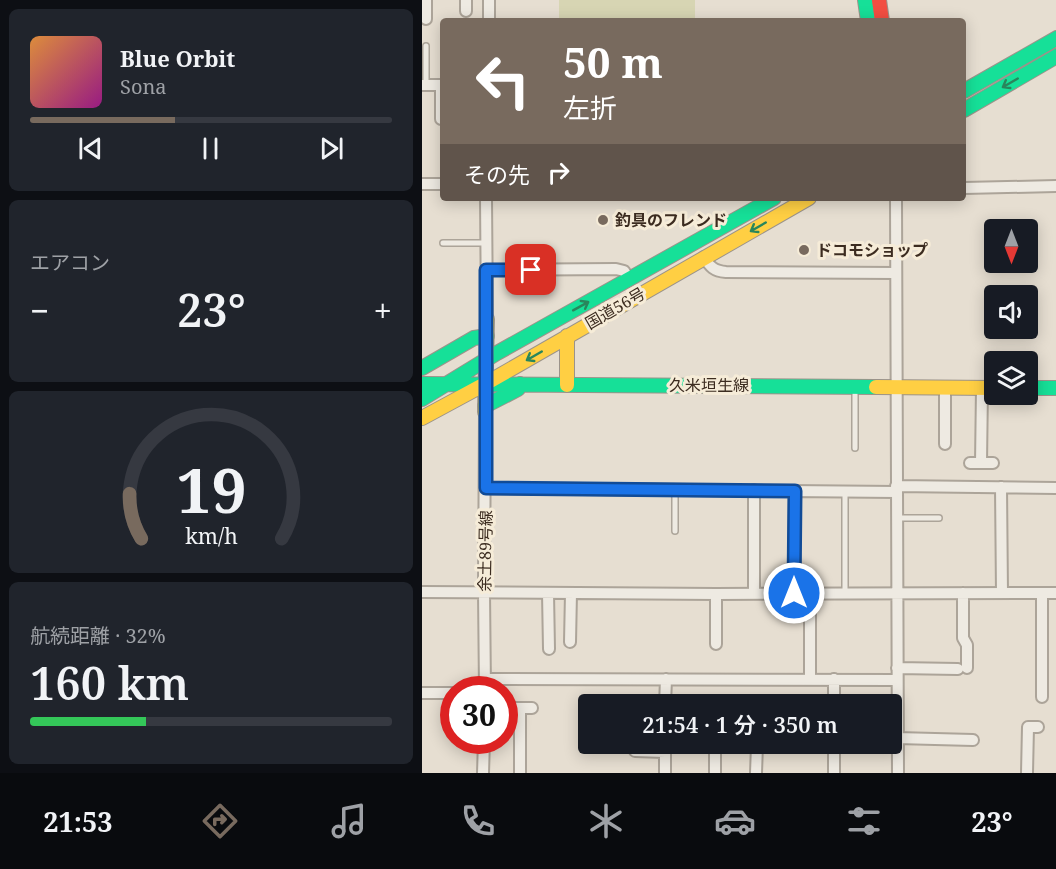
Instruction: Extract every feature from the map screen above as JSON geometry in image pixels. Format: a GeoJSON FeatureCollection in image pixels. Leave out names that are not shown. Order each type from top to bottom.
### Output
{"type":"FeatureCollection","features":[{"type":"Feature","properties":{"kind":"main road"},"geometry":{"type":"LineString","coordinates":[[865,0],[868,18]]}},
{"type":"Feature","properties":{"kind":"main road"},"geometry":{"type":"LineString","coordinates":[[879,0],[882,18]]}},
{"type":"Feature","properties":{"kind":"main road"},"geometry":{"type":"LineString","coordinates":[[966,90],[1056,38]]}},
{"type":"Feature","properties":{"kind":"main road"},"geometry":{"type":"LineString","coordinates":[[966,109],[1056,56]]}},
{"type":"Feature","properties":{"kind":"main road","name":"国道56号"},"geometry":{"type":"LineString","coordinates":[[422,399],[486,360],[769,201]]}},
{"type":"Feature","properties":{"kind":"main road","name":"国道56号"},"geometry":{"type":"LineString","coordinates":[[422,418],[485,384],[800,201]]}},
{"type":"Feature","properties":{"kind":"main road"},"geometry":{"type":"LineString","coordinates":[[485,409],[487,319]]}},
{"type":"Feature","properties":{"kind":"main road"},"geometry":{"type":"LineString","coordinates":[[422,368],[474,338],[487,336]]}},
{"type":"Feature","properties":{"kind":"main road"},"geometry":{"type":"LineString","coordinates":[[567,336],[567,385]]}},
{"type":"Feature","properties":{"kind":"main road","name":"久米垣生線"},"geometry":{"type":"LineString","coordinates":[[422,384],[984,388]]}},
{"type":"Feature","properties":{"kind":"main road"},"geometry":{"type":"LineString","coordinates":[[485,409],[518,389],[520,384]]}},
{"type":"Feature","properties":{"kind":"main road"},"geometry":{"type":"LineString","coordinates":[[1038,388],[1056,388]]}},
{"type":"Feature","properties":{"kind":"street"},"geometry":{"type":"LineString","coordinates":[[426,0],[426,19]]}},
{"type":"Feature","properties":{"kind":"street"},"geometry":{"type":"LineString","coordinates":[[489,0],[489,18]]}},
{"type":"Feature","properties":{"kind":"street"},"geometry":{"type":"LineString","coordinates":[[424,85],[440,85]]}},
{"type":"Feature","properties":{"kind":"street"},"geometry":{"type":"LineString","coordinates":[[422,184],[440,183]]}},
{"type":"Feature","properties":{"kind":"street"},"geometry":{"type":"LineString","coordinates":[[966,188],[1056,186]]}},
{"type":"Feature","properties":{"kind":"street"},"geometry":{"type":"LineString","coordinates":[[486,201],[487,319]]}},
{"type":"Feature","properties":{"kind":"street"},"geometry":{"type":"LineString","coordinates":[[896,201],[897,694]]}},
{"type":"Feature","properties":{"kind":"street"},"geometry":{"type":"LineString","coordinates":[[704,257],[710,267],[726,272],[896,273]]}},
{"type":"Feature","properties":{"kind":"street"},"geometry":{"type":"LineString","coordinates":[[486,270],[616,269],[624,271],[629,279]]}},
{"type":"Feature","properties":{"kind":"street"},"geometry":{"type":"LineString","coordinates":[[945,387],[945,444]]}},
{"type":"Feature","properties":{"kind":"street"},"geometry":{"type":"LineString","coordinates":[[985,405],[976,463],[994,463]]}},
{"type":"Feature","properties":{"kind":"street","name":"余土89号線"},"geometry":{"type":"LineString","coordinates":[[485,409],[485,676]]}},
{"type":"Feature","properties":{"kind":"street"},"geometry":{"type":"LineString","coordinates":[[1001,487],[1002,593]]}},
{"type":"Feature","properties":{"kind":"street"},"geometry":{"type":"LineString","coordinates":[[486,488],[795,491],[1056,488]]}},
{"type":"Feature","properties":{"kind":"street"},"geometry":{"type":"LineString","coordinates":[[754,490],[754,593]]}},
{"type":"Feature","properties":{"kind":"street"},"geometry":{"type":"LineString","coordinates":[[794,593],[795,491]]}},
{"type":"Feature","properties":{"kind":"street"},"geometry":{"type":"LineString","coordinates":[[422,591],[716,594],[1056,593]]}},
{"type":"Feature","properties":{"kind":"street"},"geometry":{"type":"LineString","coordinates":[[548,593],[549,649]]}},
{"type":"Feature","properties":{"kind":"street"},"geometry":{"type":"LineString","coordinates":[[570,593],[570,642]]}},
{"type":"Feature","properties":{"kind":"street"},"geometry":{"type":"LineString","coordinates":[[810,593],[810,679]]}},
{"type":"Feature","properties":{"kind":"street"},"geometry":{"type":"LineString","coordinates":[[518,683],[666,679],[834,679],[962,669],[967,645],[963,638],[963,593]]}},
{"type":"Feature","properties":{"kind":"street"},"geometry":{"type":"LineString","coordinates":[[1042,593],[1042,697]]}},
{"type":"Feature","properties":{"kind":"street"},"geometry":{"type":"LineString","coordinates":[[716,594],[716,644]]}},
{"type":"Feature","properties":{"kind":"street"},"geometry":{"type":"LineString","coordinates":[[665,694],[666,679]]}},
{"type":"Feature","properties":{"kind":"street"},"geometry":{"type":"LineString","coordinates":[[834,679],[834,694]]}},
{"type":"Feature","properties":{"kind":"street"},"geometry":{"type":"LineString","coordinates":[[422,693],[440,693]]}},
{"type":"Feature","properties":{"kind":"street"},"geometry":{"type":"LineString","coordinates":[[518,708],[526,708],[520,773]]}},
{"type":"Feature","properties":{"kind":"street"},"geometry":{"type":"LineString","coordinates":[[1027,773],[1028,727],[1038,727]]}},
{"type":"Feature","properties":{"kind":"street"},"geometry":{"type":"LineString","coordinates":[[902,738],[973,740]]}},
{"type":"Feature","properties":{"kind":"street"},"geometry":{"type":"LineString","coordinates":[[483,773],[484,754]]}},
{"type":"Feature","properties":{"kind":"street"},"geometry":{"type":"LineString","coordinates":[[665,754],[665,773]]}},
{"type":"Feature","properties":{"kind":"street"},"geometry":{"type":"LineString","coordinates":[[715,754],[715,773]]}},
{"type":"Feature","properties":{"kind":"street"},"geometry":{"type":"LineString","coordinates":[[756,773],[757,754]]}},
{"type":"Feature","properties":{"kind":"street"},"geometry":{"type":"LineString","coordinates":[[834,754],[834,773]]}},
{"type":"Feature","properties":{"kind":"street"},"geometry":{"type":"LineString","coordinates":[[897,754],[898,773]]}},
{"type":"Feature","properties":{"kind":"lane"},"geometry":{"type":"LineString","coordinates":[[424,85],[426,45]]}},
{"type":"Feature","properties":{"kind":"lane"},"geometry":{"type":"LineString","coordinates":[[443,243],[486,243]]}},
{"type":"Feature","properties":{"kind":"lane"},"geometry":{"type":"LineString","coordinates":[[855,386],[855,448]]}},
{"type":"Feature","properties":{"kind":"lane"},"geometry":{"type":"LineString","coordinates":[[675,490],[675,531]]}},
{"type":"Feature","properties":{"kind":"lane"},"geometry":{"type":"LineString","coordinates":[[845,491],[845,593]]}},
{"type":"Feature","properties":{"kind":"lane"},"geometry":{"type":"LineString","coordinates":[[896,518],[939,518]]}},
{"type":"Feature","properties":{"kind":"shaded area"},"geometry":{"type":"Polygon","coordinates":[[[559,0],[695,0],[695,18],[559,18],[559,0]]]}},
{"type":"Feature","properties":{"kind":"traffic: fast"},"geometry":{"type":"LineString","coordinates":[[865,0],[868,18]]}},
{"type":"Feature","properties":{"kind":"traffic: fast"},"geometry":{"type":"LineString","coordinates":[[966,90],[1057,38]]}},
{"type":"Feature","properties":{"kind":"traffic: fast"},"geometry":{"type":"LineString","coordinates":[[966,109],[1057,56]]}},
{"type":"Feature","properties":{"kind":"traffic: fast"},"geometry":{"type":"LineString","coordinates":[[422,399],[497,353],[769,201]]}},
{"type":"Feature","properties":{"kind":"traffic: fast"},"geometry":{"type":"LineString","coordinates":[[422,368],[474,338],[487,336]]}},
{"type":"Feature","properties":{"kind":"traffic: fast"},"geometry":{"type":"LineString","coordinates":[[422,384],[876,387]]}},
{"type":"Feature","properties":{"kind":"traffic: fast"},"geometry":{"type":"LineString","coordinates":[[485,406],[518,389],[520,384]]}},
{"type":"Feature","properties":{"kind":"traffic: fast"},"geometry":{"type":"LineString","coordinates":[[1038,388],[1057,388]]}},
{"type":"Feature","properties":{"kind":"traffic: slow"},"geometry":{"type":"LineString","coordinates":[[422,418],[804,201]]}},
{"type":"Feature","properties":{"kind":"traffic: slow"},"geometry":{"type":"LineString","coordinates":[[485,412],[487,319]]}},
{"type":"Feature","properties":{"kind":"traffic: slow"},"geometry":{"type":"LineString","coordinates":[[567,336],[567,385]]}},
{"type":"Feature","properties":{"kind":"traffic: slow"},"geometry":{"type":"LineString","coordinates":[[876,387],[984,388]]}},
{"type":"Feature","properties":{"kind":"traffic: jam"},"geometry":{"type":"LineString","coordinates":[[879,0],[882,18]]}},
{"type":"Feature","properties":{"kind":"place","name":"釣具のフレンド"},"geometry":{"type":"Point","coordinates":[603,220]}},
{"type":"Feature","properties":{"kind":"place","name":"ドコモショップ"},"geometry":{"type":"Point","coordinates":[804,250]}},
{"type":"Feature","properties":{"kind":"route"},"geometry":{"type":"LineString","coordinates":[[531,270],[486,270],[486,488],[795,491],[794,593]]}}]}
